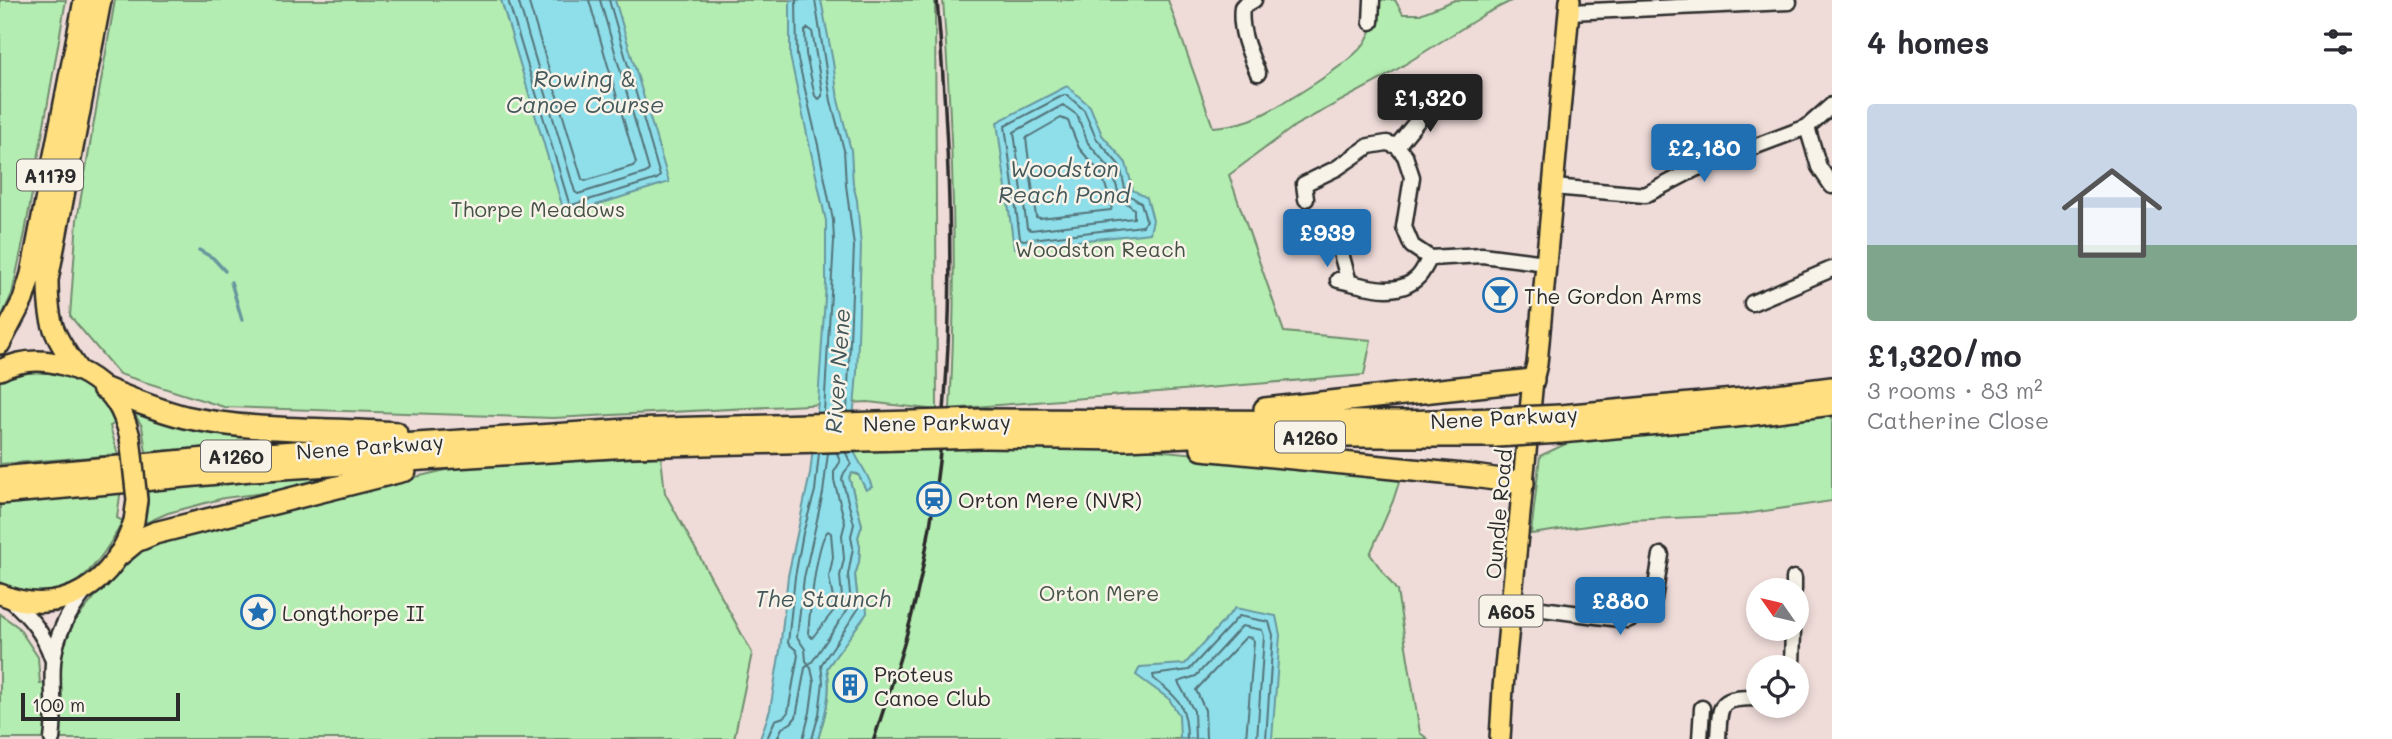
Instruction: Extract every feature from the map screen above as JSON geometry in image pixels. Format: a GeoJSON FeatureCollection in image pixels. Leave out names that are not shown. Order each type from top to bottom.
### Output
{"type":"FeatureCollection","features":[{"type":"Feature","properties":{"kind":"highway"},"geometry":{"type":"LineString","coordinates":[[1127,430],[1275,408],[1533,380]]}},
{"type":"Feature","properties":{"kind":"highway","name":"Nene Parkway"},"geometry":{"type":"LineString","coordinates":[[1560,424],[1832,387]]}},
{"type":"Feature","properties":{"kind":"highway"},"geometry":{"type":"LineString","coordinates":[[103,388],[160,410],[229,424],[468,447]]}},
{"type":"Feature","properties":{"kind":"highway","name":"Nene Parkway"},"geometry":{"type":"LineString","coordinates":[[0,478],[250,455],[627,438],[982,429],[1127,430],[1189,436],[1496,427],[1746,415],[1832,404]]}},
{"type":"Feature","properties":{"kind":"highway"},"geometry":{"type":"LineString","coordinates":[[1127,430],[1157,444],[1473,475],[1523,483]]}},
{"type":"Feature","properties":{"kind":"highway"},"geometry":{"type":"LineString","coordinates":[[120,555],[136,541],[155,533],[468,447]]}},
{"type":"Feature","properties":{"kind":"highway","name":"Nene Parkway"},"geometry":{"type":"LineString","coordinates":[[0,493],[237,472],[468,447]]}},
{"type":"Feature","properties":{"kind":"main road","name":"A1179"},"geometry":{"type":"LineString","coordinates":[[0,344],[23,300],[31,274],[84,0]]}},
{"type":"Feature","properties":{"kind":"main road","name":"A1179"},"geometry":{"type":"LineString","coordinates":[[79,371],[51,326],[48,279],[101,0]]}},
{"type":"Feature","properties":{"kind":"main road","name":"Oundle Road"},"geometry":{"type":"LineString","coordinates":[[1500,739],[1569,6]]}},
{"type":"Feature","properties":{"kind":"main road"},"geometry":{"type":"LineString","coordinates":[[0,370],[24,362],[61,364],[79,371],[103,388],[120,410],[130,437],[137,500],[129,539],[100,580],[62,600],[34,602],[4,596]]}},
{"type":"Feature","properties":{"kind":"street"},"geometry":{"type":"LineString","coordinates":[[1254,0],[1242,7],[1241,18],[1248,49],[1258,73]]}},
{"type":"Feature","properties":{"kind":"street"},"geometry":{"type":"LineString","coordinates":[[1371,22],[1372,0]]}},
{"type":"Feature","properties":{"kind":"street"},"geometry":{"type":"LineString","coordinates":[[1569,6],[1789,2]]}},
{"type":"Feature","properties":{"kind":"street"},"geometry":{"type":"LineString","coordinates":[[1397,146],[1435,99]]}},
{"type":"Feature","properties":{"kind":"street"},"geometry":{"type":"LineString","coordinates":[[1553,187],[1645,195],[1696,169],[1807,127],[1832,105]]}},
{"type":"Feature","properties":{"kind":"street"},"geometry":{"type":"LineString","coordinates":[[1807,127],[1819,167],[1832,186]]}},
{"type":"Feature","properties":{"kind":"street"},"geometry":{"type":"LineString","coordinates":[[1306,199],[1304,184],[1337,168],[1369,146],[1387,142],[1397,146],[1405,156],[1412,177],[1404,227],[1412,247],[1430,258],[1482,254],[1546,262]]}},
{"type":"Feature","properties":{"kind":"street"},"geometry":{"type":"LineString","coordinates":[[1339,246],[1343,281],[1386,289],[1403,287],[1418,277],[1430,258]]}},
{"type":"Feature","properties":{"kind":"street"},"geometry":{"type":"LineString","coordinates":[[1752,303],[1832,269]]}},
{"type":"Feature","properties":{"kind":"street"},"geometry":{"type":"LineString","coordinates":[[1512,605],[1627,620],[1647,611],[1654,599],[1661,555]]}},
{"type":"Feature","properties":{"kind":"street"},"geometry":{"type":"LineString","coordinates":[[52,739],[55,646],[71,609],[87,589]]}},
{"type":"Feature","properties":{"kind":"street"},"geometry":{"type":"LineString","coordinates":[[4,596],[28,615],[48,647],[53,663]]}},
{"type":"Feature","properties":{"kind":"street"},"geometry":{"type":"LineString","coordinates":[[1718,739],[1720,710],[1723,704],[1730,699],[1746,698]]}},
{"type":"Feature","properties":{"kind":"street"},"geometry":{"type":"LineString","coordinates":[[1700,739],[1702,708]]}},
{"type":"Feature","properties":{"kind":"green space"},"geometry":{"type":"Polygon","coordinates":[[[0,0],[66,0],[25,233],[12,294],[0,320],[0,0]]]}},
{"type":"Feature","properties":{"kind":"green space","name":"Thorpe Meadows"},"geometry":{"type":"Polygon","coordinates":[[[115,0],[935,0],[937,410],[868,402],[553,418],[224,407],[119,374],[70,316],[77,220],[115,0]]]}},
{"type":"Feature","properties":{"kind":"green space","name":"Woodston Reach"},"geometry":{"type":"Polygon","coordinates":[[[943,0],[1168,0],[1213,127],[1241,123],[1262,115],[1346,61],[1369,36],[1375,21],[1378,0],[1395,0],[1403,14],[1420,14],[1455,0],[1513,0],[1485,14],[1380,80],[1296,125],[1229,175],[1284,332],[1371,340],[1364,375],[950,409],[954,307],[953,204],[943,0]]]}},
{"type":"Feature","properties":{"kind":"green space"},"geometry":{"type":"Polygon","coordinates":[[[46,365],[98,393],[112,411],[116,423],[110,426],[118,455],[0,464],[0,377],[46,365]]]}},
{"type":"Feature","properties":{"kind":"green space"},"geometry":{"type":"Polygon","coordinates":[[[128,404],[342,438],[146,452],[142,426],[128,404]]]}},
{"type":"Feature","properties":{"kind":"green space"},"geometry":{"type":"Polygon","coordinates":[[[1832,416],[1832,501],[1738,515],[1629,520],[1531,534],[1540,456],[1574,440],[1832,416]]]}},
{"type":"Feature","properties":{"kind":"green space","name":"Orton Mere"},"geometry":{"type":"Polygon","coordinates":[[[1023,441],[1122,447],[1402,473],[1370,554],[1397,591],[1420,733],[1428,739],[818,739],[828,695],[827,668],[865,613],[857,594],[855,575],[859,562],[858,537],[862,525],[849,477],[852,473],[860,476],[866,490],[853,450],[1023,441]]]}},
{"type":"Feature","properties":{"kind":"green space"},"geometry":{"type":"Polygon","coordinates":[[[661,457],[665,493],[752,653],[734,739],[56,739],[59,648],[70,627],[126,559],[157,537],[463,466],[661,457]]]}},
{"type":"Feature","properties":{"kind":"green space"},"geometry":{"type":"Polygon","coordinates":[[[399,464],[271,492],[224,498],[168,513],[143,524],[148,504],[147,486],[399,464]]]}},
{"type":"Feature","properties":{"kind":"green space"},"geometry":{"type":"Polygon","coordinates":[[[121,488],[117,518],[123,521],[101,557],[75,583],[59,591],[42,594],[22,592],[0,583],[0,501],[121,488]]]}},
{"type":"Feature","properties":{"kind":"green space"},"geometry":{"type":"Polygon","coordinates":[[[0,614],[18,627],[38,657],[40,684],[46,682],[45,739],[0,739],[0,614]]]}},
{"type":"Feature","properties":{"kind":"water","name":"Rowing & Canoe Course"},"geometry":{"type":"Polygon","coordinates":[[[501,0],[615,0],[669,182],[565,215],[501,0]]]}},
{"type":"Feature","properties":{"kind":"water"},"geometry":{"type":"Polygon","coordinates":[[[790,0],[821,0],[838,100],[851,150],[861,246],[857,372],[851,445],[872,487],[866,490],[858,474],[852,473],[849,477],[862,525],[858,537],[859,562],[855,575],[857,594],[866,599],[867,613],[827,668],[828,695],[818,739],[760,739],[770,710],[788,576],[810,474],[826,283],[826,221],[790,56],[790,0]]]}},
{"type":"Feature","properties":{"kind":"water","name":"Woodston Reach Pond"},"geometry":{"type":"Polygon","coordinates":[[[1067,86],[1090,106],[1102,135],[1126,163],[1133,190],[1147,198],[1153,220],[1150,233],[1014,248],[997,122],[1067,86]]]}},
{"type":"Feature","properties":{"kind":"water","name":"Orton Mere"},"geometry":{"type":"Polygon","coordinates":[[[1235,608],[1276,616],[1280,635],[1272,739],[1180,739],[1179,715],[1169,699],[1136,675],[1140,667],[1185,664],[1235,608]]]}},
{"type":"Feature","properties":{"kind":"waterway"},"geometry":{"type":"LineString","coordinates":[[199,250],[213,258],[225,271]]}},
{"type":"Feature","properties":{"kind":"waterway"},"geometry":{"type":"LineString","coordinates":[[231,282],[242,320]]}},
{"type":"Feature","properties":{"kind":"railway"},"geometry":{"type":"LineString","coordinates":[[874,739],[915,602],[936,486],[943,417],[948,348],[949,208],[937,0]]}},
{"type":"Feature","properties":{"kind":"place","name":"The Gordon Arms"},"geometry":{"type":"Point","coordinates":[1500,295]}},
{"type":"Feature","properties":{"kind":"place","name":"Orton Mere (NVR)"},"geometry":{"type":"Point","coordinates":[934,499]}},
{"type":"Feature","properties":{"kind":"place","name":"Longthorpe II"},"geometry":{"type":"Point","coordinates":[258,612]}},
{"type":"Feature","properties":{"kind":"place","name":"Proteus Canoe Club"},"geometry":{"type":"Point","coordinates":[850,685]}},
{"type":"Feature","properties":{"kind":"water label","name":"River Nene"},"geometry":{"type":"Point","coordinates":[837,371]}},
{"type":"Feature","properties":{"kind":"water label","name":"The Staunch"},"geometry":{"type":"Point","coordinates":[823,598]}}]}
